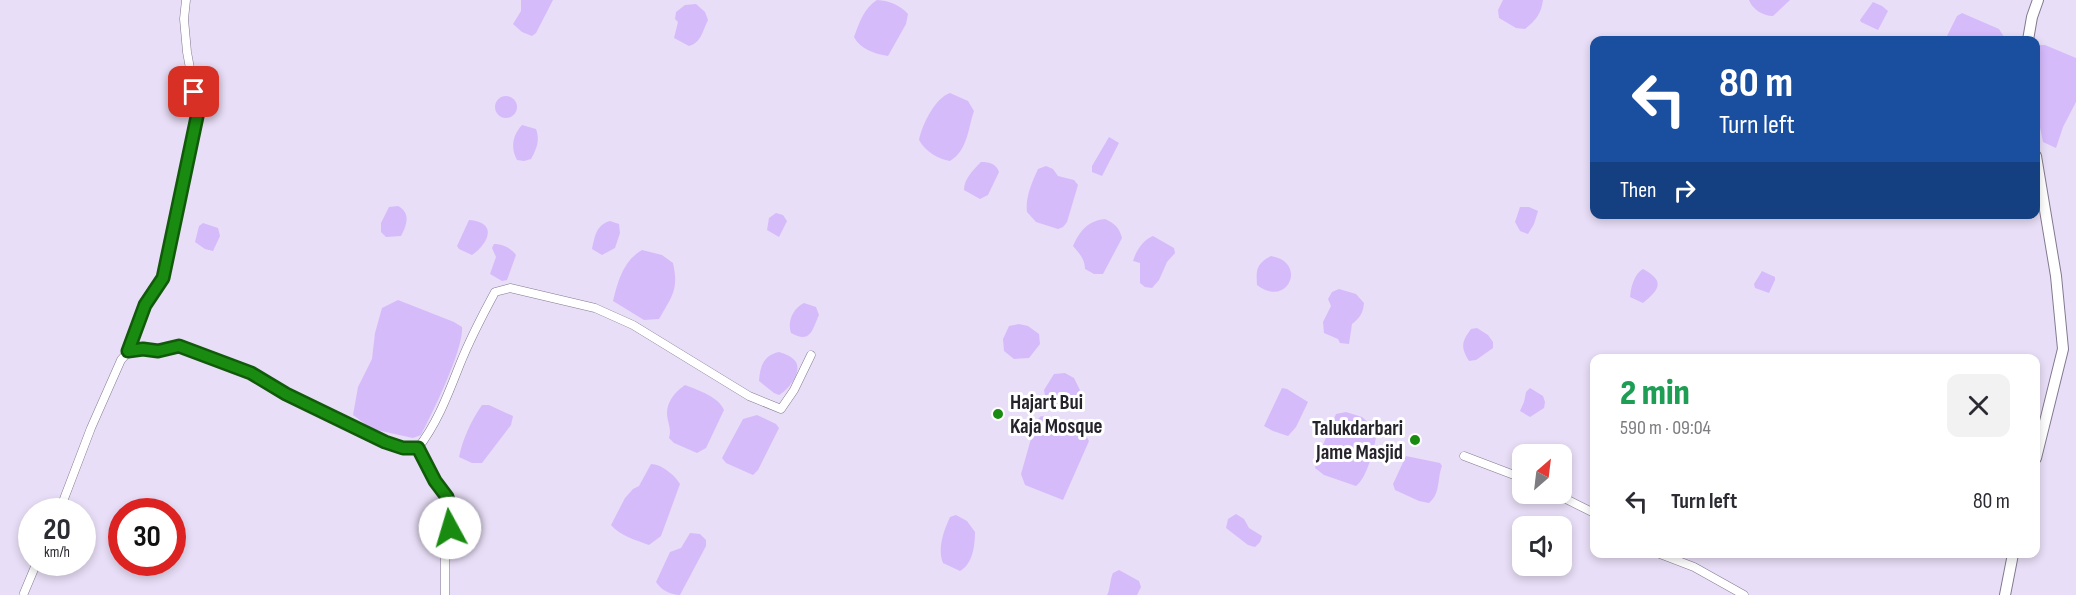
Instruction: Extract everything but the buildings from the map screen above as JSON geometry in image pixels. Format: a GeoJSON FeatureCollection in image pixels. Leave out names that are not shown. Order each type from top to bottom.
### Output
{"type":"FeatureCollection","features":[{"type":"Feature","properties":{"kind":"highway"},"geometry":{"type":"LineString","coordinates":[[2029,36],[2038,0]]}},
{"type":"Feature","properties":{"kind":"highway"},"geometry":{"type":"LineString","coordinates":[[2040,180],[2056,276],[2063,349],[2040,442]]}},
{"type":"Feature","properties":{"kind":"highway"},"geometry":{"type":"LineString","coordinates":[[2005,595],[2012,558]]}},
{"type":"Feature","properties":{"kind":"street"},"geometry":{"type":"LineString","coordinates":[[65,498],[120,360],[128,351],[145,305],[163,278],[198,112],[187,52],[184,19],[186,0]]}},
{"type":"Feature","properties":{"kind":"street"},"geometry":{"type":"LineString","coordinates":[[418,448],[432,429],[446,401],[481,318],[495,292],[510,288],[595,308],[633,325],[749,396],[781,409],[794,390],[811,355]]}},
{"type":"Feature","properties":{"kind":"street"},"geometry":{"type":"LineString","coordinates":[[128,351],[143,349],[158,351],[179,346],[251,373],[286,394],[385,442],[403,448],[418,448]]}},
{"type":"Feature","properties":{"kind":"street"},"geometry":{"type":"LineString","coordinates":[[418,448],[435,481],[447,497],[450,507],[450,528],[445,548],[445,595]]}},
{"type":"Feature","properties":{"kind":"street"},"geometry":{"type":"LineString","coordinates":[[1464,456],[1512,474]]}},
{"type":"Feature","properties":{"kind":"street"},"geometry":{"type":"LineString","coordinates":[[1572,502],[1590,511]]}},
{"type":"Feature","properties":{"kind":"street"},"geometry":{"type":"LineString","coordinates":[[1670,558],[1712,575],[1744,595]]}},
{"type":"Feature","properties":{"kind":"street"},"geometry":{"type":"LineString","coordinates":[[24,593],[31,576]]}},
{"type":"Feature","properties":{"kind":"shaded area"},"geometry":{"type":"Polygon","coordinates":[[[521,0],[553,0],[536,33],[532,36],[522,32],[513,24],[521,11],[521,0]]]}},
{"type":"Feature","properties":{"kind":"shaded area"},"geometry":{"type":"Polygon","coordinates":[[[877,0],[894,4],[908,14],[906,24],[888,56],[868,50],[854,37],[865,12],[877,0]]]}},
{"type":"Feature","properties":{"kind":"shaded area"},"geometry":{"type":"Polygon","coordinates":[[[1503,0],[1543,0],[1537,16],[1525,29],[1516,28],[1499,18],[1498,10],[1503,0]]]}},
{"type":"Feature","properties":{"kind":"shaded area"},"geometry":{"type":"Polygon","coordinates":[[[1749,0],[1790,0],[1773,16],[1758,11],[1749,0]]]}},
{"type":"Feature","properties":{"kind":"shaded area"},"geometry":{"type":"Polygon","coordinates":[[[1873,2],[1888,11],[1878,30],[1860,20],[1873,2]]]}},
{"type":"Feature","properties":{"kind":"shaded area"},"geometry":{"type":"Polygon","coordinates":[[[696,4],[705,12],[708,20],[699,39],[689,46],[674,38],[678,22],[675,19],[676,12],[685,5],[696,4]]]}},
{"type":"Feature","properties":{"kind":"shaded area"},"geometry":{"type":"Polygon","coordinates":[[[1962,13],[1999,29],[2003,36],[1947,36],[1957,16],[1962,13]]]}},
{"type":"Feature","properties":{"kind":"shaded area"},"geometry":{"type":"Polygon","coordinates":[[[2040,45],[2076,58],[2076,102],[2063,127],[2056,148],[2043,142],[2040,128],[2040,45]]]}},
{"type":"Feature","properties":{"kind":"shaded area"},"geometry":{"type":"Polygon","coordinates":[[[950,93],[968,101],[974,111],[964,145],[950,161],[932,154],[919,140],[930,113],[939,100],[950,93]]]}},
{"type":"Feature","properties":{"kind":"shaded area"},"geometry":{"type":"Polygon","coordinates":[[[502,96],[510,96],[517,103],[517,111],[510,118],[502,118],[495,111],[495,103],[502,96]]]}},
{"type":"Feature","properties":{"kind":"shaded area"},"geometry":{"type":"Polygon","coordinates":[[[522,125],[536,129],[538,137],[531,159],[524,161],[517,160],[513,146],[516,133],[522,125]]]}},
{"type":"Feature","properties":{"kind":"shaded area"},"geometry":{"type":"Polygon","coordinates":[[[1109,137],[1119,143],[1102,176],[1092,172],[1092,166],[1109,137]]]}},
{"type":"Feature","properties":{"kind":"shaded area"},"geometry":{"type":"Polygon","coordinates":[[[981,162],[992,164],[999,172],[988,195],[980,199],[964,190],[964,186],[967,178],[981,162]]]}},
{"type":"Feature","properties":{"kind":"shaded area"},"geometry":{"type":"Polygon","coordinates":[[[1046,166],[1053,169],[1058,176],[1074,180],[1078,185],[1067,222],[1058,229],[1036,222],[1027,212],[1028,196],[1033,179],[1038,169],[1046,166]]]}},
{"type":"Feature","properties":{"kind":"shaded area"},"geometry":{"type":"Polygon","coordinates":[[[398,206],[405,212],[407,220],[405,228],[401,236],[386,237],[381,232],[381,223],[389,207],[398,206]]]}},
{"type":"Feature","properties":{"kind":"shaded area"},"geometry":{"type":"Polygon","coordinates":[[[1520,207],[1529,207],[1538,211],[1528,234],[1520,231],[1515,222],[1520,207]]]}},
{"type":"Feature","properties":{"kind":"shaded area"},"geometry":{"type":"Polygon","coordinates":[[[776,213],[783,215],[787,221],[779,237],[767,230],[769,218],[776,213]]]}},
{"type":"Feature","properties":{"kind":"shaded area"},"geometry":{"type":"Polygon","coordinates":[[[1105,219],[1116,226],[1122,238],[1103,274],[1094,274],[1085,269],[1083,259],[1073,246],[1085,228],[1093,222],[1105,219]]]}},
{"type":"Feature","properties":{"kind":"shaded area"},"geometry":{"type":"Polygon","coordinates":[[[469,220],[484,225],[488,234],[483,245],[472,255],[457,246],[469,220]]]}},
{"type":"Feature","properties":{"kind":"shaded area"},"geometry":{"type":"Polygon","coordinates":[[[610,221],[619,224],[620,233],[615,248],[602,255],[592,249],[594,240],[599,228],[610,221]]]}},
{"type":"Feature","properties":{"kind":"shaded area"},"geometry":{"type":"Polygon","coordinates":[[[203,223],[218,228],[220,236],[213,251],[195,242],[199,226],[203,223]]]}},
{"type":"Feature","properties":{"kind":"shaded area"},"geometry":{"type":"Polygon","coordinates":[[[1153,236],[1174,248],[1175,253],[1152,288],[1140,283],[1140,263],[1133,261],[1140,246],[1153,236]]]}},
{"type":"Feature","properties":{"kind":"shaded area"},"geometry":{"type":"Polygon","coordinates":[[[494,244],[506,247],[516,255],[507,280],[502,281],[490,274],[496,257],[492,248],[494,244]]]}},
{"type":"Feature","properties":{"kind":"shaded area"},"geometry":{"type":"Polygon","coordinates":[[[642,250],[662,255],[673,263],[675,287],[659,319],[644,320],[613,301],[619,279],[626,266],[642,250]]]}},
{"type":"Feature","properties":{"kind":"shaded area"},"geometry":{"type":"Polygon","coordinates":[[[1271,256],[1282,260],[1289,266],[1291,274],[1290,282],[1285,288],[1277,291],[1268,291],[1257,285],[1258,268],[1271,256]]]}},
{"type":"Feature","properties":{"kind":"shaded area"},"geometry":{"type":"Polygon","coordinates":[[[1643,269],[1655,277],[1658,285],[1643,303],[1630,297],[1635,277],[1643,269]]]}},
{"type":"Feature","properties":{"kind":"shaded area"},"geometry":{"type":"Polygon","coordinates":[[[1762,271],[1775,277],[1769,293],[1755,288],[1754,284],[1762,271]]]}},
{"type":"Feature","properties":{"kind":"shaded area"},"geometry":{"type":"Polygon","coordinates":[[[1339,289],[1356,294],[1364,303],[1361,315],[1352,324],[1349,344],[1340,343],[1338,339],[1324,333],[1323,322],[1331,306],[1328,299],[1332,292],[1339,289]]]}},
{"type":"Feature","properties":{"kind":"shaded area"},"geometry":{"type":"Polygon","coordinates":[[[398,300],[462,327],[458,350],[439,397],[421,435],[413,438],[372,429],[353,415],[358,387],[372,359],[375,333],[382,308],[398,300]]]}},
{"type":"Feature","properties":{"kind":"shaded area"},"geometry":{"type":"Polygon","coordinates":[[[804,303],[816,307],[819,315],[810,334],[803,337],[791,333],[790,320],[794,312],[804,303]]]}},
{"type":"Feature","properties":{"kind":"shaded area"},"geometry":{"type":"Polygon","coordinates":[[[1019,324],[1028,326],[1039,334],[1040,344],[1029,358],[1014,359],[1004,351],[1003,339],[1009,326],[1019,324]]]}},
{"type":"Feature","properties":{"kind":"shaded area"},"geometry":{"type":"Polygon","coordinates":[[[1477,328],[1488,335],[1493,342],[1493,348],[1476,360],[1469,361],[1463,348],[1464,341],[1471,329],[1477,328]]]}},
{"type":"Feature","properties":{"kind":"shaded area"},"geometry":{"type":"Polygon","coordinates":[[[779,352],[788,355],[796,362],[797,371],[793,381],[779,395],[759,381],[760,371],[766,359],[779,352]]]}},
{"type":"Feature","properties":{"kind":"shaded area"},"geometry":{"type":"Polygon","coordinates":[[[1065,373],[1074,378],[1080,390],[1074,399],[1079,404],[1072,411],[1063,410],[1046,402],[1044,390],[1054,374],[1065,373]]]}},
{"type":"Feature","properties":{"kind":"shaded area"},"geometry":{"type":"Polygon","coordinates":[[[685,385],[718,401],[724,410],[706,448],[697,453],[674,443],[669,438],[667,413],[670,400],[685,385]]]}},
{"type":"Feature","properties":{"kind":"shaded area"},"geometry":{"type":"Polygon","coordinates":[[[1282,388],[1308,402],[1296,427],[1288,436],[1264,426],[1282,388]]]}},
{"type":"Feature","properties":{"kind":"shaded area"},"geometry":{"type":"Polygon","coordinates":[[[1530,388],[1543,396],[1545,402],[1544,408],[1530,417],[1520,411],[1526,392],[1530,388]]]}},
{"type":"Feature","properties":{"kind":"shaded area"},"geometry":{"type":"Polygon","coordinates":[[[482,405],[489,405],[513,416],[511,425],[482,463],[472,463],[459,457],[468,430],[482,405]]]}},
{"type":"Feature","properties":{"kind":"shaded area"},"geometry":{"type":"Polygon","coordinates":[[[1346,412],[1362,417],[1377,430],[1367,469],[1356,486],[1324,475],[1315,468],[1336,414],[1346,412]]]}},
{"type":"Feature","properties":{"kind":"shaded area"},"geometry":{"type":"Polygon","coordinates":[[[757,415],[776,424],[779,428],[758,470],[753,475],[726,463],[722,458],[743,419],[757,415]]]}},
{"type":"Feature","properties":{"kind":"shaded area"},"geometry":{"type":"Polygon","coordinates":[[[1041,416],[1075,427],[1089,441],[1063,500],[1025,485],[1021,474],[1036,421],[1041,416]]]}},
{"type":"Feature","properties":{"kind":"shaded area"},"geometry":{"type":"Polygon","coordinates":[[[1406,456],[1440,463],[1442,466],[1437,490],[1429,503],[1395,490],[1393,484],[1406,456]]]}},
{"type":"Feature","properties":{"kind":"shaded area"},"geometry":{"type":"Polygon","coordinates":[[[651,464],[667,471],[680,484],[661,536],[649,545],[624,535],[611,525],[625,498],[639,486],[651,464]]]}},
{"type":"Feature","properties":{"kind":"shaded area"},"geometry":{"type":"Polygon","coordinates":[[[1236,514],[1244,519],[1249,528],[1262,536],[1255,547],[1248,545],[1226,528],[1228,519],[1236,514]]]}},
{"type":"Feature","properties":{"kind":"shaded area"},"geometry":{"type":"Polygon","coordinates":[[[956,515],[967,521],[975,532],[974,548],[970,559],[960,571],[943,563],[941,558],[942,540],[948,522],[950,517],[956,515]]]}},
{"type":"Feature","properties":{"kind":"shaded area"},"geometry":{"type":"Polygon","coordinates":[[[690,533],[700,534],[706,540],[706,546],[680,595],[673,594],[663,590],[656,582],[670,552],[681,548],[690,533]]]}},
{"type":"Feature","properties":{"kind":"shaded area"},"geometry":{"type":"Polygon","coordinates":[[[1119,570],[1139,581],[1141,587],[1137,595],[1107,595],[1113,573],[1119,570]]]}},
{"type":"Feature","properties":{"kind":"place","name":"Hajart Bui Kaja Mosque"},"geometry":{"type":"Point","coordinates":[998,414]}},
{"type":"Feature","properties":{"kind":"place","name":"Talukdarbari Jame Masjid"},"geometry":{"type":"Point","coordinates":[1415,440]}},
{"type":"Feature","properties":{"kind":"route"},"geometry":{"type":"LineString","coordinates":[[194,92],[198,112],[163,278],[145,305],[128,351],[143,349],[158,351],[179,346],[251,373],[286,394],[385,442],[403,448],[418,448],[435,481],[447,497],[450,507],[450,528]]}}]}
